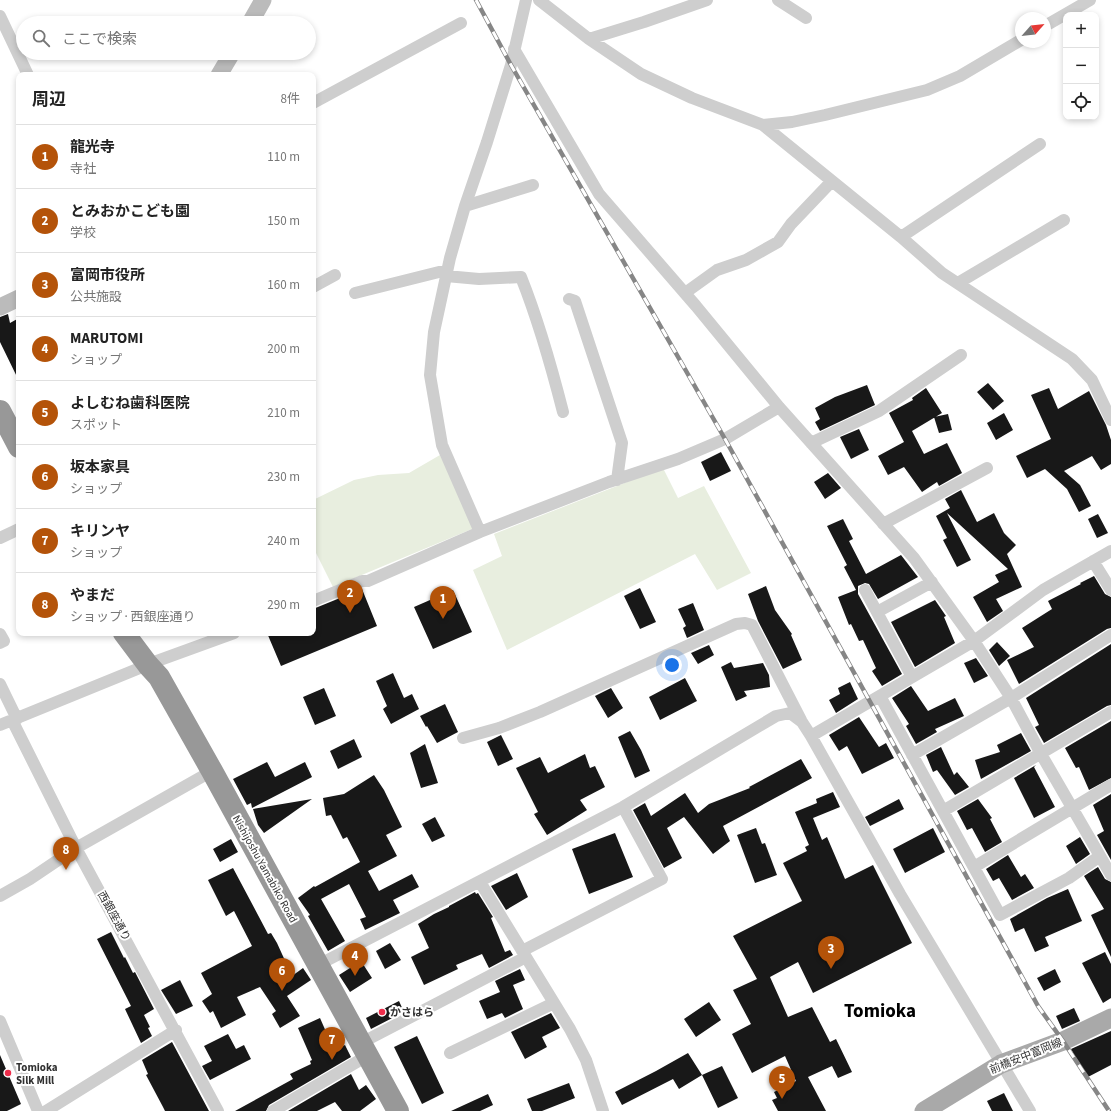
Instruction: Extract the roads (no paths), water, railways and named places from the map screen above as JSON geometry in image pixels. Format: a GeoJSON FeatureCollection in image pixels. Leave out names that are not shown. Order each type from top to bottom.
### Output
{"type":"FeatureCollection","features":[{"type":"Feature","properties":{"kind":"highway"},"geometry":{"type":"LineString","coordinates":[[0,411],[16,441]]}},
{"type":"Feature","properties":{"kind":"highway","name":"Nishijoshu Yamabiko Road"},"geometry":{"type":"LineString","coordinates":[[126,636],[159,677],[212,770],[398,1111]]}},
{"type":"Feature","properties":{"kind":"main road","name":"前橋安中富岡線"},"geometry":{"type":"LineString","coordinates":[[924,1111],[1001,1064],[1063,1041],[1108,1022]]}},
{"type":"Feature","properties":{"kind":"street"},"geometry":{"type":"LineString","coordinates":[[254,16],[264,0]]}},
{"type":"Feature","properties":{"kind":"street"},"geometry":{"type":"LineString","coordinates":[[480,532],[442,445],[430,375],[434,332],[447,273],[465,206],[487,142],[514,49],[526,0]]}},
{"type":"Feature","properties":{"kind":"street"},"geometry":{"type":"LineString","coordinates":[[539,0],[589,39],[641,74],[692,98],[762,125],[901,237],[942,273],[1072,360],[1092,380],[1111,420]]}},
{"type":"Feature","properties":{"kind":"street"},"geometry":{"type":"LineString","coordinates":[[589,39],[707,0]]}},
{"type":"Feature","properties":{"kind":"street"},"geometry":{"type":"LineString","coordinates":[[778,0],[806,18]]}},
{"type":"Feature","properties":{"kind":"street"},"geometry":{"type":"LineString","coordinates":[[1051,23],[1090,0]]}},
{"type":"Feature","properties":{"kind":"street"},"geometry":{"type":"LineString","coordinates":[[0,16],[16,50]]}},
{"type":"Feature","properties":{"kind":"street"},"geometry":{"type":"LineString","coordinates":[[316,101],[461,23]]}},
{"type":"Feature","properties":{"kind":"street"},"geometry":{"type":"LineString","coordinates":[[762,125],[792,122],[826,115],[927,90],[960,76],[1015,44]]}},
{"type":"Feature","properties":{"kind":"street"},"geometry":{"type":"LineString","coordinates":[[514,49],[599,194],[685,293],[779,407],[914,558],[932,582],[974,641],[1011,698],[1072,808],[1105,860],[1111,875]]}},
{"type":"Feature","properties":{"kind":"street"},"geometry":{"type":"LineString","coordinates":[[21,60],[27,72]]}},
{"type":"Feature","properties":{"kind":"street"},"geometry":{"type":"LineString","coordinates":[[221,72],[228,60]]}},
{"type":"Feature","properties":{"kind":"street"},"geometry":{"type":"LineString","coordinates":[[901,237],[1040,144]]}},
{"type":"Feature","properties":{"kind":"street"},"geometry":{"type":"LineString","coordinates":[[685,293],[717,270],[746,260],[778,242],[791,224],[832,181]]}},
{"type":"Feature","properties":{"kind":"street"},"geometry":{"type":"LineString","coordinates":[[465,206],[534,186]]}},
{"type":"Feature","properties":{"kind":"street"},"geometry":{"type":"LineString","coordinates":[[958,283],[1064,220]]}},
{"type":"Feature","properties":{"kind":"street"},"geometry":{"type":"LineString","coordinates":[[355,293],[447,273],[479,279],[521,277],[535,311],[563,412]]}},
{"type":"Feature","properties":{"kind":"street"},"geometry":{"type":"LineString","coordinates":[[316,285],[335,275]]}},
{"type":"Feature","properties":{"kind":"street"},"geometry":{"type":"LineString","coordinates":[[0,307],[16,299]]}},
{"type":"Feature","properties":{"kind":"street"},"geometry":{"type":"LineString","coordinates":[[569,299],[575,301],[622,443],[617,480]]}},
{"type":"Feature","properties":{"kind":"street"},"geometry":{"type":"LineString","coordinates":[[811,443],[879,411],[961,355]]}},
{"type":"Feature","properties":{"kind":"street"},"geometry":{"type":"LineString","coordinates":[[316,600],[362,581],[368,581],[480,532],[617,480],[678,459],[725,439],[779,407]]}},
{"type":"Feature","properties":{"kind":"street"},"geometry":{"type":"LineString","coordinates":[[883,524],[987,468]]}},
{"type":"Feature","properties":{"kind":"street"},"geometry":{"type":"LineString","coordinates":[[0,538],[16,531]]}},
{"type":"Feature","properties":{"kind":"street"},"geometry":{"type":"LineString","coordinates":[[811,736],[974,641],[1042,590],[1111,550]]}},
{"type":"Feature","properties":{"kind":"street"},"geometry":{"type":"LineString","coordinates":[[1093,561],[1111,590]]}},
{"type":"Feature","properties":{"kind":"street"},"geometry":{"type":"LineString","coordinates":[[877,612],[932,582]]}},
{"type":"Feature","properties":{"kind":"street"},"geometry":{"type":"LineString","coordinates":[[865,590],[912,677]]}},
{"type":"Feature","properties":{"kind":"street"},"geometry":{"type":"LineString","coordinates":[[463,738],[498,728],[540,712],[736,624],[745,623],[752,625],[802,722],[900,894],[1030,1111]]}},
{"type":"Feature","properties":{"kind":"street"},"geometry":{"type":"LineString","coordinates":[[0,634],[4,641],[0,643]]}},
{"type":"Feature","properties":{"kind":"street"},"geometry":{"type":"LineString","coordinates":[[912,755],[1011,698],[1111,635]]}},
{"type":"Feature","properties":{"kind":"street"},"geometry":{"type":"LineString","coordinates":[[0,725],[148,665],[226,636]]}},
{"type":"Feature","properties":{"kind":"street","name":"西銀座通り"},"geometry":{"type":"LineString","coordinates":[[0,684],[76,848],[176,1030],[218,1111]]}},
{"type":"Feature","properties":{"kind":"street"},"geometry":{"type":"LineString","coordinates":[[880,696],[1000,915],[1105,860]]}},
{"type":"Feature","properties":{"kind":"street"},"geometry":{"type":"LineString","coordinates":[[943,811],[1111,712]]}},
{"type":"Feature","properties":{"kind":"street"},"geometry":{"type":"LineString","coordinates":[[318,965],[623,807],[776,716],[790,713],[802,722]]}},
{"type":"Feature","properties":{"kind":"street"},"geometry":{"type":"LineString","coordinates":[[0,896],[30,879],[76,848],[212,770]]}},
{"type":"Feature","properties":{"kind":"street"},"geometry":{"type":"LineString","coordinates":[[974,867],[1111,785]]}},
{"type":"Feature","properties":{"kind":"street"},"geometry":{"type":"LineString","coordinates":[[272,1111],[364,1050],[524,954],[662,879],[623,807]]}},
{"type":"Feature","properties":{"kind":"street"},"geometry":{"type":"LineString","coordinates":[[480,882],[570,1029],[586,1060],[603,1111]]}},
{"type":"Feature","properties":{"kind":"street"},"geometry":{"type":"LineString","coordinates":[[450,1053],[554,1003]]}},
{"type":"Feature","properties":{"kind":"street"},"geometry":{"type":"LineString","coordinates":[[0,1021],[38,1111]]}},
{"type":"Feature","properties":{"kind":"street"},"geometry":{"type":"LineString","coordinates":[[46,1111],[176,1030]]}},
{"type":"Feature","properties":{"kind":"railway"},"geometry":{"type":"LineString","coordinates":[[476,0],[511,65],[725,439],[1038,1006],[1109,1111]]}},
{"type":"Feature","properties":{"kind":"place","name":"とみおかこども園"},"geometry":{"type":"Point","coordinates":[350,613]}},
{"type":"Feature","properties":{"kind":"place","name":"龍光寺"},"geometry":{"type":"Point","coordinates":[443,619]}},
{"type":"Feature","properties":{"kind":"place","name":"やまだ"},"geometry":{"type":"Point","coordinates":[66,870]}},
{"type":"Feature","properties":{"kind":"place","name":"富岡市役所"},"geometry":{"type":"Point","coordinates":[831,969]}},
{"type":"Feature","properties":{"kind":"place","name":"MARUTOMI"},"geometry":{"type":"Point","coordinates":[355,976]}},
{"type":"Feature","properties":{"kind":"place","name":"坂本家具"},"geometry":{"type":"Point","coordinates":[282,991]}},
{"type":"Feature","properties":{"kind":"place","name":"かさはら"},"geometry":{"type":"Point","coordinates":[382,1012]}},
{"type":"Feature","properties":{"kind":"place","name":"キリンヤ"},"geometry":{"type":"Point","coordinates":[332,1060]}},
{"type":"Feature","properties":{"kind":"place","name":"Tomioka Silk Mill"},"geometry":{"type":"Point","coordinates":[8,1073]}},
{"type":"Feature","properties":{"kind":"place","name":"よしむね歯科医院"},"geometry":{"type":"Point","coordinates":[782,1099]}},
{"type":"Feature","properties":{"kind":"district","name":"Tomioka"},"geometry":{"type":"Point","coordinates":[880,1011]}}]}
